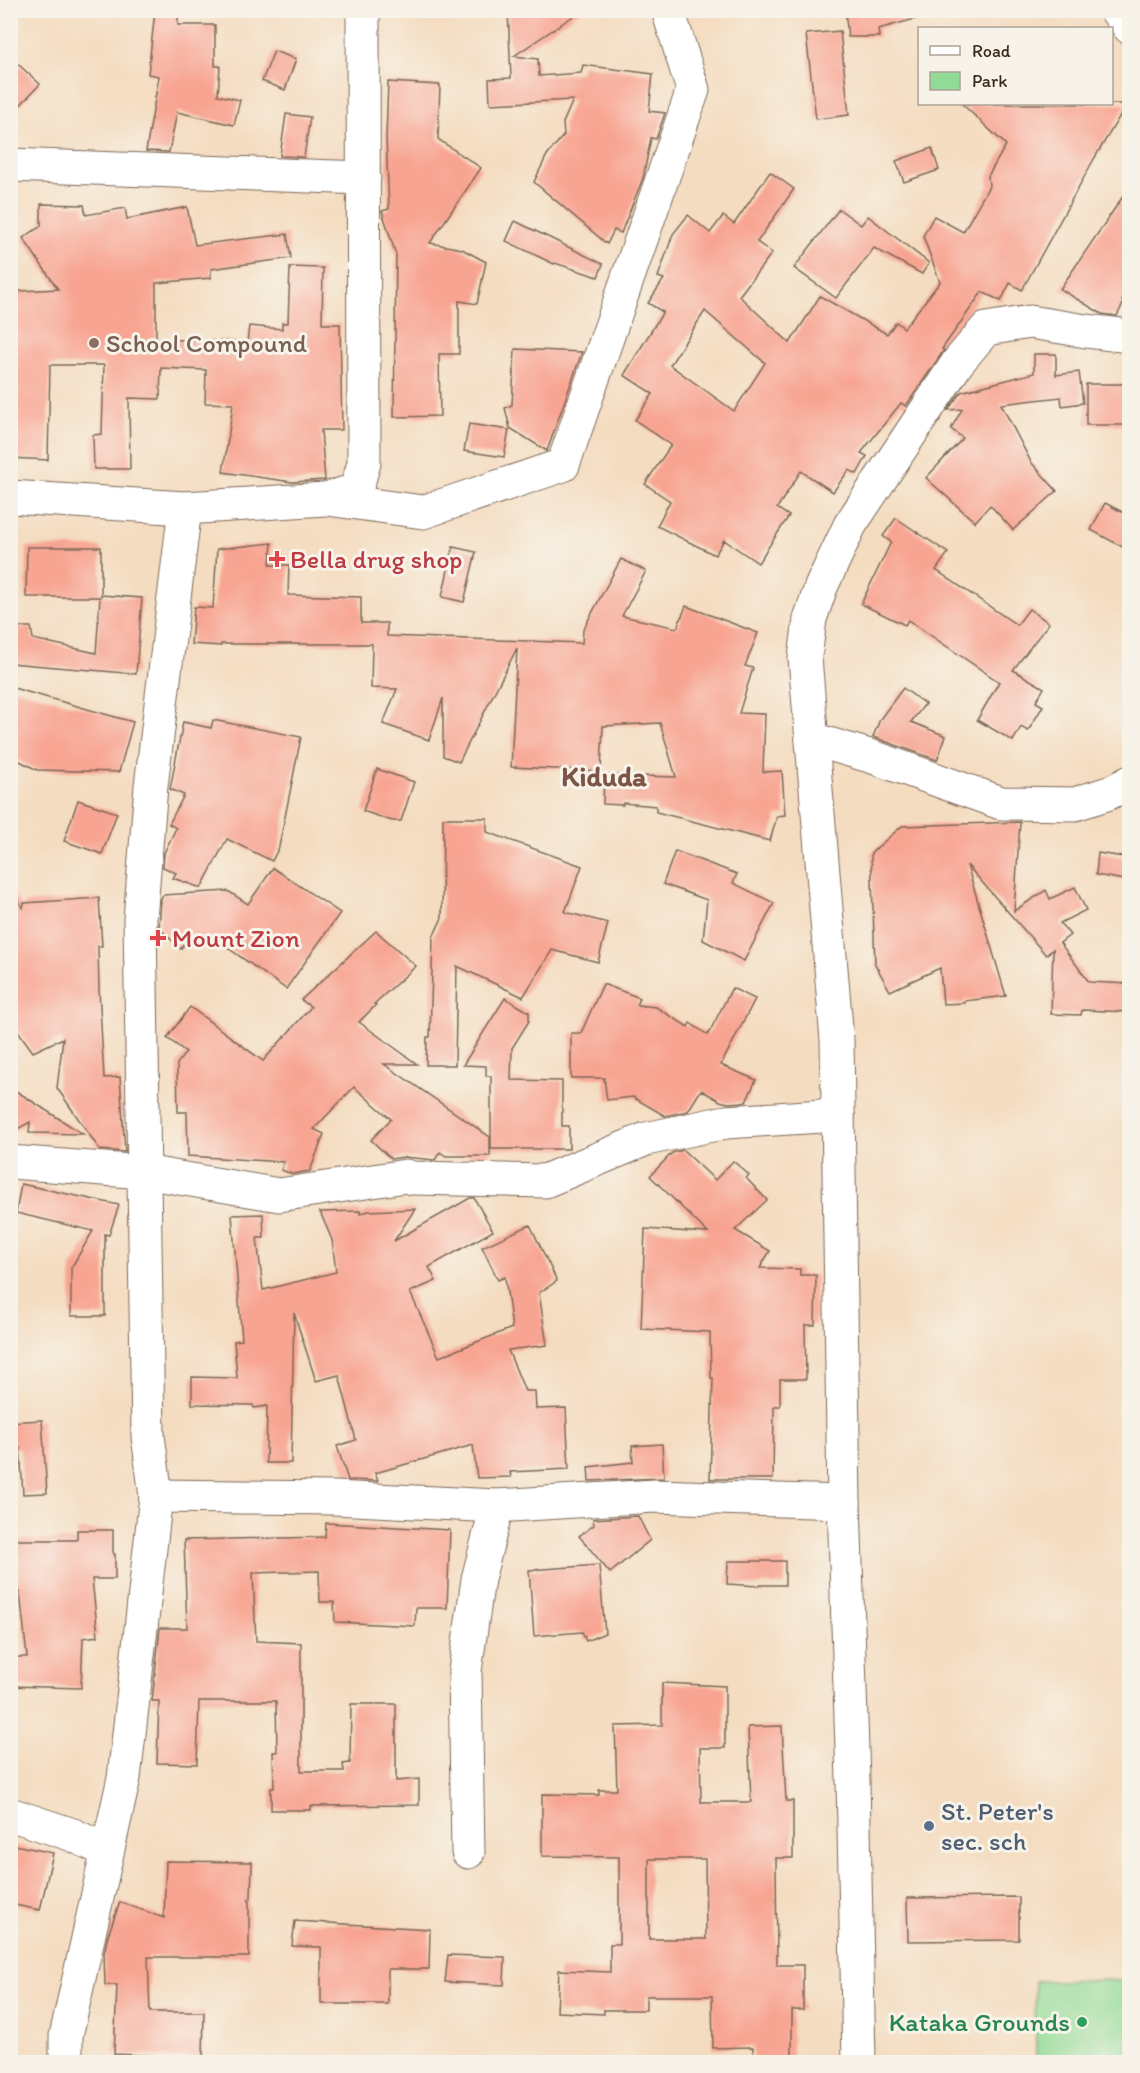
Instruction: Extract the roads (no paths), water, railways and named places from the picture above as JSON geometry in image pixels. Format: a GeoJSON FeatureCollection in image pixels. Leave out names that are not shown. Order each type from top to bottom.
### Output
{"type":"FeatureCollection","features":[{"type":"Feature","properties":{"kind":"street"},"geometry":{"type":"LineString","coordinates":[[325,499],[356,490],[364,464],[363,10]]}},
{"type":"Feature","properties":{"kind":"street"},"geometry":{"type":"LineString","coordinates":[[10,498],[185,508],[325,499],[423,512],[563,465],[693,90],[668,10]]}},
{"type":"Feature","properties":{"kind":"street"},"geometry":{"type":"LineString","coordinates":[[1116,10],[1130,28]]}},
{"type":"Feature","properties":{"kind":"street"},"geometry":{"type":"LineString","coordinates":[[10,165],[364,178]]}},
{"type":"Feature","properties":{"kind":"street"},"geometry":{"type":"LineString","coordinates":[[859,2062],[844,1502],[837,1040],[805,658],[810,619],[821,587],[850,525],[958,362],[986,329],[1030,322],[1130,336]]}},
{"type":"Feature","properties":{"kind":"street"},"geometry":{"type":"LineString","coordinates":[[66,2062],[66,2036],[124,1778],[156,1496],[148,1436],[140,919],[151,786],[185,508]]}},
{"type":"Feature","properties":{"kind":"street"},"geometry":{"type":"LineString","coordinates":[[812,740],[873,757],[1001,803],[1075,804],[1109,793],[1130,782]]}},
{"type":"Feature","properties":{"kind":"street"},"geometry":{"type":"LineString","coordinates":[[10,1162],[144,1172],[279,1195],[406,1176],[545,1181],[646,1139],[726,1122],[838,1115]]}},
{"type":"Feature","properties":{"kind":"street"},"geometry":{"type":"LineString","coordinates":[[156,1496],[334,1498],[497,1506],[654,1496],[844,1502]]}},
{"type":"Feature","properties":{"kind":"street"},"geometry":{"type":"LineString","coordinates":[[468,1852],[465,1671],[478,1579],[497,1506]]}},
{"type":"Feature","properties":{"kind":"street"},"geometry":{"type":"LineString","coordinates":[[10,1814],[73,1835],[106,1851]]}},
{"type":"Feature","properties":{"kind":"place","name":"School Compound"},"geometry":{"type":"Point","coordinates":[94,343]}},
{"type":"Feature","properties":{"kind":"place","name":"Bella drug shop"},"geometry":{"type":"Point","coordinates":[277,559]}},
{"type":"Feature","properties":{"kind":"place","name":"Mount Zion"},"geometry":{"type":"Point","coordinates":[158,938]}},
{"type":"Feature","properties":{"kind":"place","name":"St. Peter's sec. sch"},"geometry":{"type":"Point","coordinates":[929,1826]}},
{"type":"Feature","properties":{"kind":"place","name":"Kataka Grounds"},"geometry":{"type":"Point","coordinates":[1082,2022]}},
{"type":"Feature","properties":{"kind":"district","name":"Kiduda"},"geometry":{"type":"Point","coordinates":[604,776]}}]}
